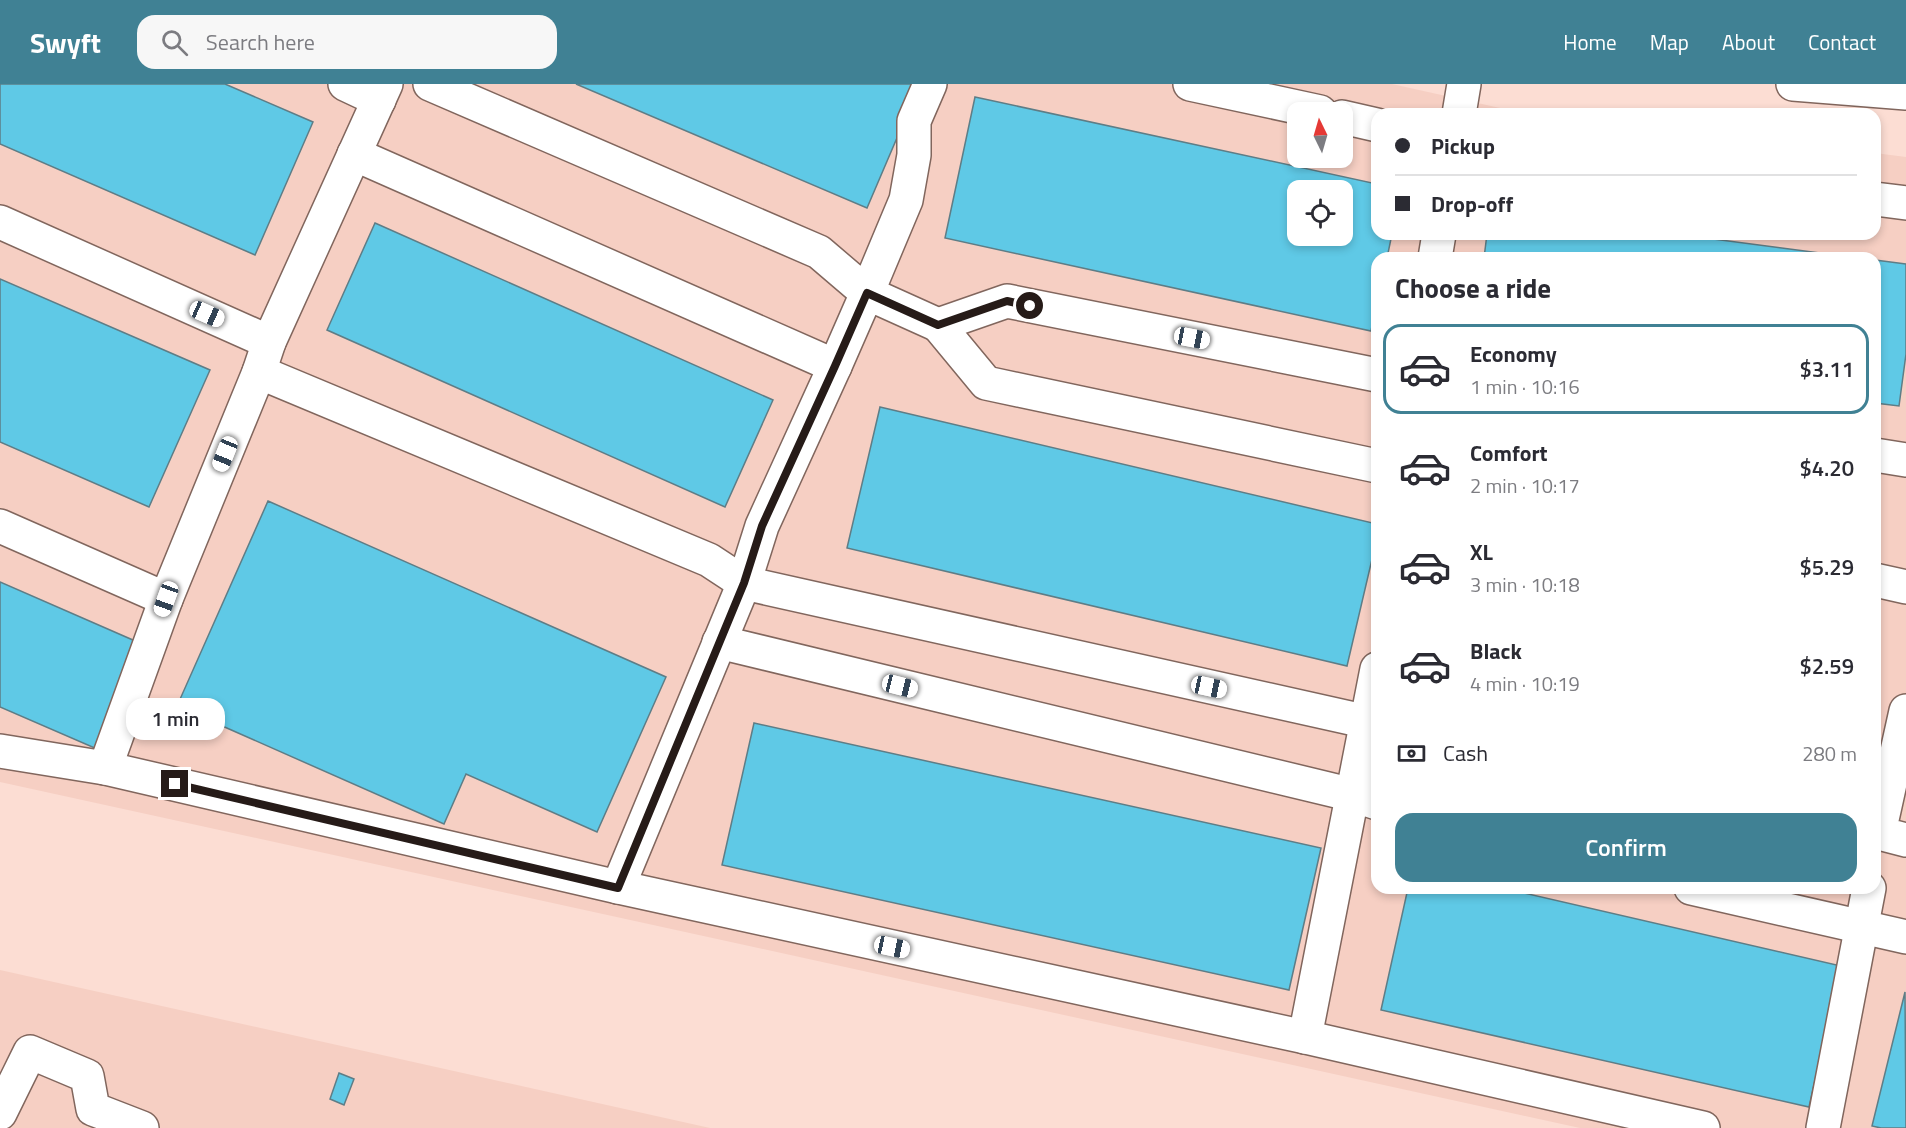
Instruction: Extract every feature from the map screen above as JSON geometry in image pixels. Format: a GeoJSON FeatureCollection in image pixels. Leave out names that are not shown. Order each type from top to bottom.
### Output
{"type":"FeatureCollection","features":[{"type":"Feature","properties":{"kind":"main road"},"geometry":{"type":"LineString","coordinates":[[105,768],[166,599],[259,372],[269,342],[382,92],[345,84]]}},
{"type":"Feature","properties":{"kind":"main road"},"geometry":{"type":"LineString","coordinates":[[430,84],[819,252],[867,293],[938,325],[987,383],[1371,465]]}},
{"type":"Feature","properties":{"kind":"main road"},"geometry":{"type":"LineString","coordinates":[[618,888],[744,583],[762,526],[835,366],[906,200],[914,155],[914,121],[930,84]]}},
{"type":"Feature","properties":{"kind":"main road"},"geometry":{"type":"LineString","coordinates":[[1190,84],[1287,105]]}},
{"type":"Feature","properties":{"kind":"main road"},"geometry":{"type":"LineString","coordinates":[[1460,108],[1464,84]]}},
{"type":"Feature","properties":{"kind":"main road"},"geometry":{"type":"LineString","coordinates":[[1793,84],[1906,93]]}},
{"type":"Feature","properties":{"kind":"main road"},"geometry":{"type":"LineString","coordinates":[[1353,120],[1371,124]]}},
{"type":"Feature","properties":{"kind":"main road"},"geometry":{"type":"LineString","coordinates":[[354,154],[835,366]]}},
{"type":"Feature","properties":{"kind":"main road"},"geometry":{"type":"LineString","coordinates":[[1881,200],[1906,203]]}},
{"type":"Feature","properties":{"kind":"main road"},"geometry":{"type":"LineString","coordinates":[[0,222],[269,342]]}},
{"type":"Feature","properties":{"kind":"main road"},"geometry":{"type":"LineString","coordinates":[[938,325],[1007,301],[1371,374]]}},
{"type":"Feature","properties":{"kind":"main road"},"geometry":{"type":"LineString","coordinates":[[259,372],[709,560],[744,583],[1371,723]]}},
{"type":"Feature","properties":{"kind":"main road"},"geometry":{"type":"LineString","coordinates":[[1881,456],[1906,460]]}},
{"type":"Feature","properties":{"kind":"main road"},"geometry":{"type":"LineString","coordinates":[[0,526],[166,599]]}},
{"type":"Feature","properties":{"kind":"main road"},"geometry":{"type":"LineString","coordinates":[[1881,582],[1906,588]]}},
{"type":"Feature","properties":{"kind":"main road"},"geometry":{"type":"LineString","coordinates":[[719,642],[1365,799]]}},
{"type":"Feature","properties":{"kind":"main road"},"geometry":{"type":"LineString","coordinates":[[1884,840],[1906,711]]}},
{"type":"Feature","properties":{"kind":"main road"},"geometry":{"type":"LineString","coordinates":[[1305,1037],[1365,799],[1371,734]]}},
{"type":"Feature","properties":{"kind":"main road"},"geometry":{"type":"LineString","coordinates":[[0,751],[105,768],[618,888],[1305,1037],[1703,1128]]}},
{"type":"Feature","properties":{"kind":"main road"},"geometry":{"type":"LineString","coordinates":[[1717,894],[1906,937]]}},
{"type":"Feature","properties":{"kind":"main road"},"geometry":{"type":"LineString","coordinates":[[1823,1128],[1868,894]]}},
{"type":"Feature","properties":{"kind":"main road"},"geometry":{"type":"LineString","coordinates":[[0,1113],[30,1052],[87,1076],[93,1109],[142,1128]]}},
{"type":"Feature","properties":{"kind":"shaded area"},"geometry":{"type":"Polygon","coordinates":[[[0,84],[1392,84],[1500,108],[1371,108],[1371,240],[1881,240],[1881,154],[1906,157],[1906,1128],[1580,1128],[0,782],[0,84]]]}},
{"type":"Feature","properties":{"kind":"shaded area"},"geometry":{"type":"Polygon","coordinates":[[[0,970],[710,1128],[0,1128],[0,970]]]}},
{"type":"Feature","properties":{"kind":"building"},"geometry":{"type":"Polygon","coordinates":[[[0,84],[225,84],[313,122],[255,255],[0,144],[0,84]]]}},
{"type":"Feature","properties":{"kind":"building"},"geometry":{"type":"Polygon","coordinates":[[[576,84],[920,84],[867,208],[576,84]]]}},
{"type":"Feature","properties":{"kind":"building"},"geometry":{"type":"Polygon","coordinates":[[[975,97],[1287,165],[1287,168],[1303,168],[1371,183],[1371,240],[1391,240],[1388,252],[1371,252],[1371,331],[945,238],[975,97]]]}},
{"type":"Feature","properties":{"kind":"building"},"geometry":{"type":"Polygon","coordinates":[[[375,223],[773,400],[725,507],[327,330],[375,223]]]}},
{"type":"Feature","properties":{"kind":"building"},"geometry":{"type":"Polygon","coordinates":[[[1486,240],[1721,240],[1812,252],[1485,252],[1486,240]]]}},
{"type":"Feature","properties":{"kind":"building"},"geometry":{"type":"Polygon","coordinates":[[[1881,261],[1906,264],[1906,354],[1899,406],[1881,404],[1881,261]]]}},
{"type":"Feature","properties":{"kind":"building"},"geometry":{"type":"Polygon","coordinates":[[[0,279],[210,370],[149,507],[0,442],[0,279]]]}},
{"type":"Feature","properties":{"kind":"building"},"geometry":{"type":"Polygon","coordinates":[[[880,407],[1371,523],[1371,564],[1347,666],[847,548],[880,407]]]}},
{"type":"Feature","properties":{"kind":"building"},"geometry":{"type":"Polygon","coordinates":[[[268,501],[666,677],[597,832],[466,774],[444,824],[177,706],[268,501]]]}},
{"type":"Feature","properties":{"kind":"building"},"geometry":{"type":"Polygon","coordinates":[[[0,582],[142,644],[97,749],[0,707],[0,582]]]}},
{"type":"Feature","properties":{"kind":"building"},"geometry":{"type":"Polygon","coordinates":[[[754,723],[1321,848],[1289,990],[722,865],[754,723]]]}},
{"type":"Feature","properties":{"kind":"building"},"geometry":{"type":"Polygon","coordinates":[[[1407,894],[1528,894],[1841,966],[1809,1107],[1381,1010],[1407,894]]]}},
{"type":"Feature","properties":{"kind":"building"},"geometry":{"type":"Polygon","coordinates":[[[1905,992],[1906,1128],[1881,1128],[1872,1126],[1905,992]]]}},
{"type":"Feature","properties":{"kind":"building"},"geometry":{"type":"Polygon","coordinates":[[[339,1073],[354,1079],[344,1105],[330,1099],[339,1073]]]}},
{"type":"Feature","properties":{"kind":"route"},"geometry":{"type":"LineString","coordinates":[[175,784],[618,888],[744,583],[762,526],[867,293],[938,325],[1007,301],[1030,306]]}}]}
